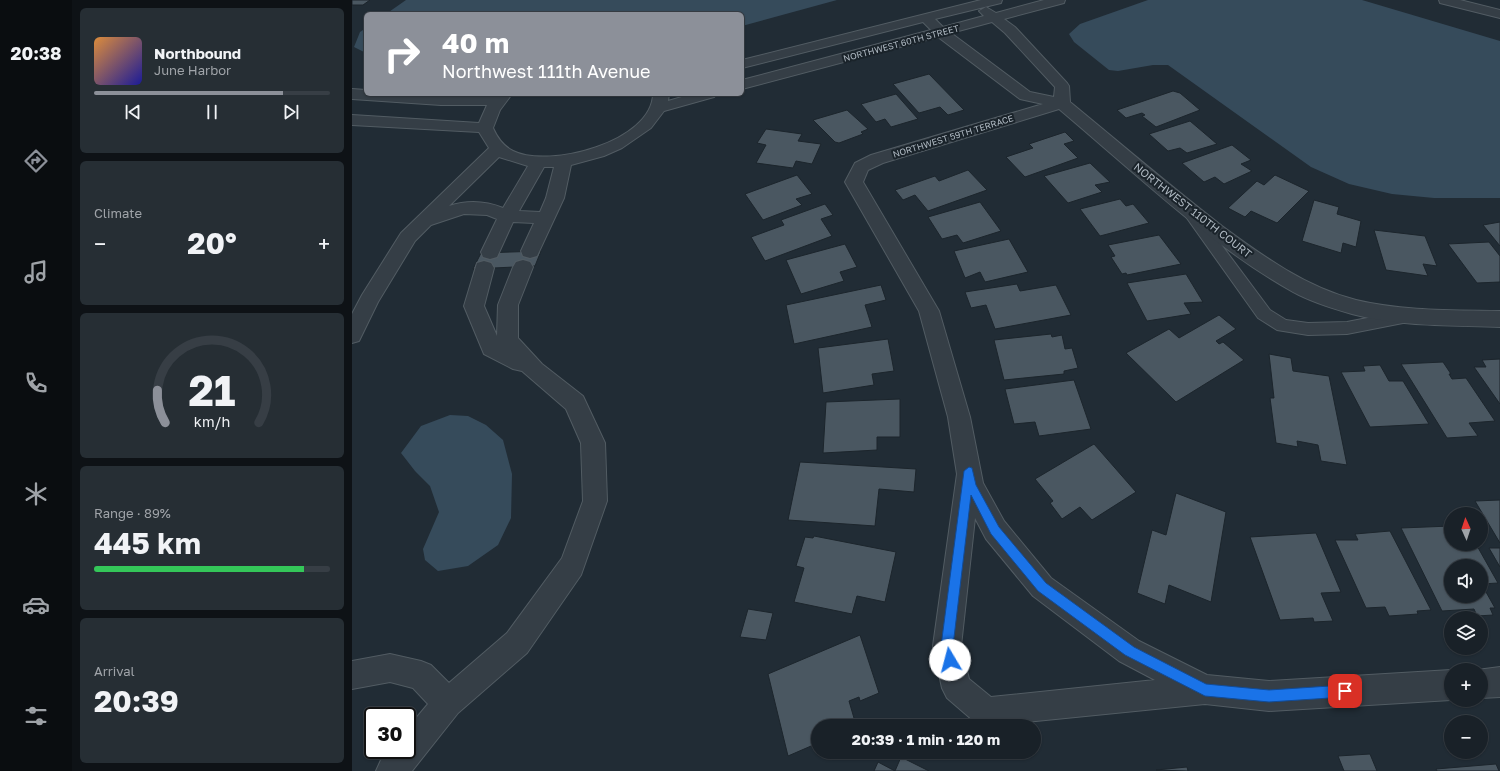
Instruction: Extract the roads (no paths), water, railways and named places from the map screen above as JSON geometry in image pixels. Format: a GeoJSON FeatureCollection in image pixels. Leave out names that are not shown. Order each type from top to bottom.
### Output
{"type":"FeatureCollection","features":[{"type":"Feature","properties":{"kind":"street","name":"NORTHWEST 60TH STREET"},"geometry":{"type":"LineString","coordinates":[[744,64],[927,19],[996,0]]}},
{"type":"Feature","properties":{"kind":"street","name":"NORTHWEST 60TH STREET"},"geometry":{"type":"LineString","coordinates":[[744,84],[1059,0]]}},
{"type":"Feature","properties":{"kind":"street"},"geometry":{"type":"LineString","coordinates":[[1448,0],[1500,14]]}},
{"type":"Feature","properties":{"kind":"street"},"geometry":{"type":"LineString","coordinates":[[978,5],[1010,30],[1062,86],[1062,103]]}},
{"type":"Feature","properties":{"kind":"street","name":"NORTHWEST 110TH COURT"},"geometry":{"type":"LineString","coordinates":[[927,19],[941,32],[1025,96],[1062,103],[1188,209],[1255,260],[1301,288],[1354,307],[1410,316],[1500,319]]}},
{"type":"Feature","properties":{"kind":"street"},"geometry":{"type":"LineString","coordinates":[[352,94],[364,95]]}},
{"type":"Feature","properties":{"kind":"street"},"geometry":{"type":"LineString","coordinates":[[382,96],[441,100],[500,97]]}},
{"type":"Feature","properties":{"kind":"street"},"geometry":{"type":"LineString","coordinates":[[500,97],[489,113],[485,128],[492,143],[507,155],[539,162],[564,161],[590,156],[618,144],[637,132],[649,121],[660,101],[695,96]]}},
{"type":"Feature","properties":{"kind":"street","name":"NORTHWEST 59TH TERRACE"},"geometry":{"type":"LineString","coordinates":[[969,471],[959,417],[929,311],[854,182],[861,167],[878,159],[1062,103]]}},
{"type":"Feature","properties":{"kind":"street"},"geometry":{"type":"LineString","coordinates":[[352,120],[485,128]]}},
{"type":"Feature","properties":{"kind":"street"},"geometry":{"type":"LineString","coordinates":[[352,335],[369,300],[408,237],[498,148]]}},
{"type":"Feature","properties":{"kind":"street"},"geometry":{"type":"LineString","coordinates":[[392,771],[448,703],[517,643],[572,566],[595,501],[593,443],[575,403],[534,370],[507,341],[508,305],[555,198],[564,161]]}},
{"type":"Feature","properties":{"kind":"street"},"geometry":{"type":"LineString","coordinates":[[534,370],[491,348],[474,306],[487,260],[507,216],[539,162]]}},
{"type":"Feature","properties":{"kind":"street"},"geometry":{"type":"LineString","coordinates":[[424,222],[463,208],[489,209],[507,216],[546,218]]}},
{"type":"Feature","properties":{"kind":"street"},"geometry":{"type":"LineString","coordinates":[[969,471],[971,486],[995,530],[1042,587],[1129,651],[1205,690]]}},
{"type":"Feature","properties":{"kind":"street"},"geometry":{"type":"LineString","coordinates":[[969,471],[947,646],[957,688],[987,712],[1205,690],[1269,696],[1444,685]]}},
{"type":"Feature","properties":{"kind":"street"},"geometry":{"type":"LineString","coordinates":[[352,675],[390,668],[421,675],[448,703]]}},
{"type":"Feature","properties":{"kind":"street"},"geometry":{"type":"LineString","coordinates":[[1488,683],[1500,682]]}},
{"type":"Feature","properties":{"kind":"lane"},"geometry":{"type":"LineString","coordinates":[[1188,209],[1264,314],[1283,326],[1308,329],[1347,328],[1410,316]]}},
{"type":"Feature","properties":{"kind":"water"},"geometry":{"type":"Polygon","coordinates":[[[406,0],[837,0],[744,25],[744,12],[389,12],[406,0]]]}},
{"type":"Feature","properties":{"kind":"water"},"geometry":{"type":"Polygon","coordinates":[[[1148,0],[1362,0],[1500,41],[1500,198],[1434,198],[1392,194],[1349,184],[1311,167],[1168,65],[1153,65],[1118,71],[1109,70],[1074,42],[1069,34],[1080,24],[1148,0]]]}},
{"type":"Feature","properties":{"kind":"water"},"geometry":{"type":"Polygon","coordinates":[[[364,29],[364,52],[354,47],[360,32],[364,29]]]}},
{"type":"Feature","properties":{"kind":"water"},"geometry":{"type":"Polygon","coordinates":[[[450,415],[468,416],[486,425],[503,440],[512,474],[511,518],[498,545],[468,566],[438,571],[425,560],[423,549],[439,512],[430,486],[415,471],[401,453],[421,426],[450,415]]]}}]}
